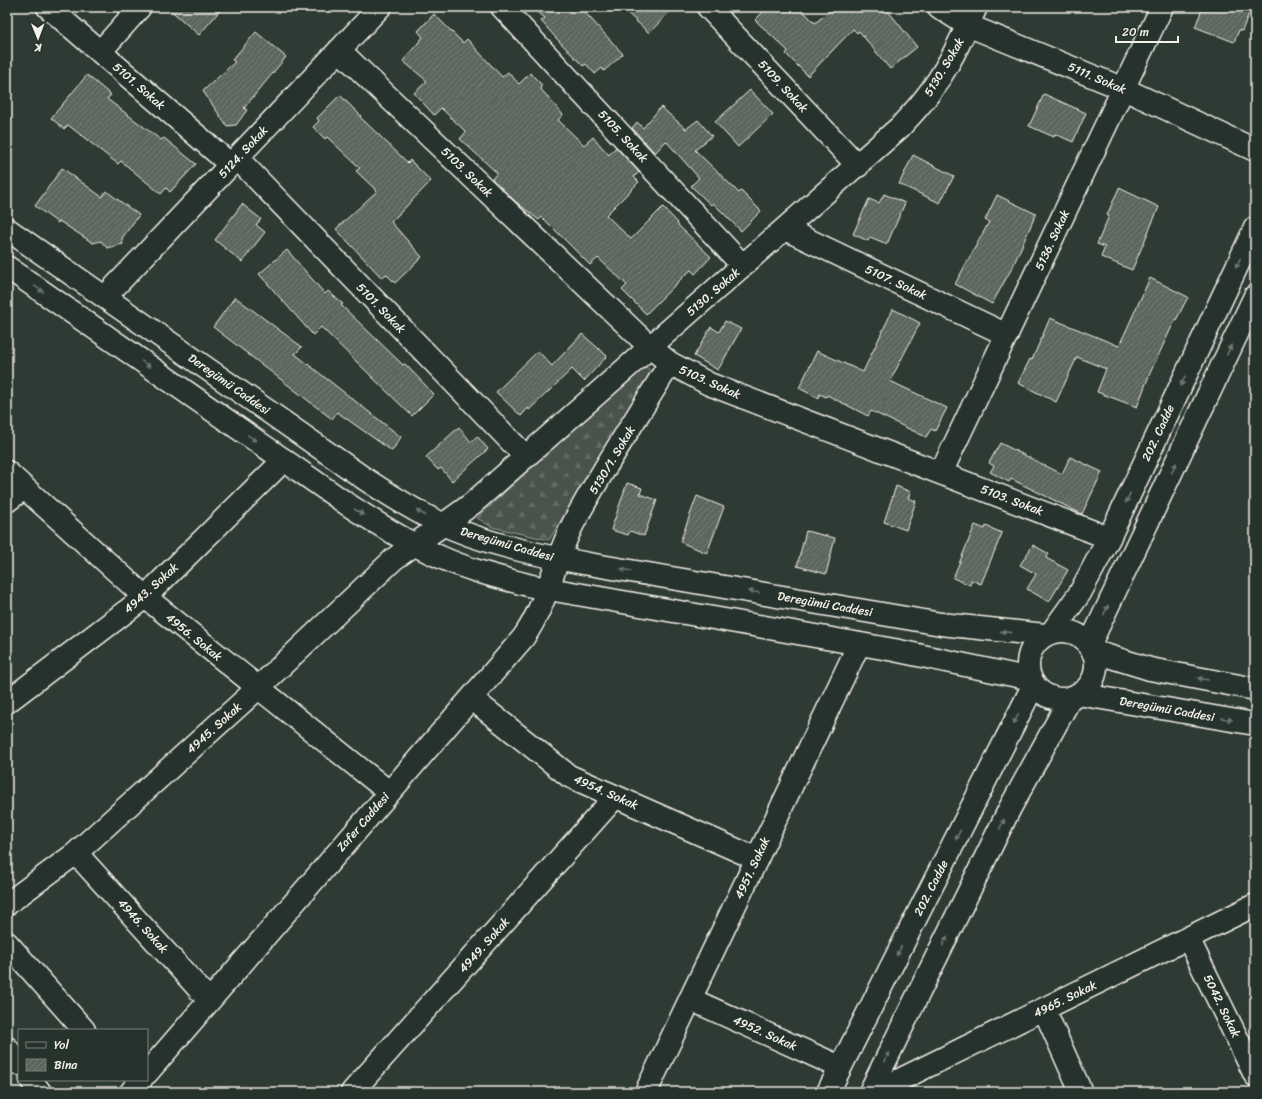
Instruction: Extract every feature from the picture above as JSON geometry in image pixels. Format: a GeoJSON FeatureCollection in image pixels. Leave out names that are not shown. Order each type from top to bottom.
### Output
{"type":"FeatureCollection","features":[{"type":"Feature","properties":{"kind":"street","name":"5101. Sokak"},"geometry":{"type":"LineString","coordinates":[[48,7],[100,52],[234,162],[526,457]]}},
{"type":"Feature","properties":{"kind":"street"},"geometry":{"type":"LineString","coordinates":[[100,52],[140,7]]}},
{"type":"Feature","properties":{"kind":"street","name":"5124. Sokak"},"geometry":{"type":"LineString","coordinates":[[105,297],[380,7]]}},
{"type":"Feature","properties":{"kind":"street","name":"5105. Sokak"},"geometry":{"type":"LineString","coordinates":[[502,7],[743,266]]}},
{"type":"Feature","properties":{"kind":"street","name":"5109. Sokak"},"geometry":{"type":"LineString","coordinates":[[708,7],[858,166]]}},
{"type":"Feature","properties":{"kind":"street","name":"5111. Sokak"},"geometry":{"type":"LineString","coordinates":[[939,7],[972,16],[1255,150]]}},
{"type":"Feature","properties":{"kind":"street","name":"5136. Sokak"},"geometry":{"type":"LineString","coordinates":[[941,473],[1162,7]]}},
{"type":"Feature","properties":{"kind":"street","name":"5130. Sokak"},"geometry":{"type":"LineString","coordinates":[[414,544],[446,525],[473,504],[650,347],[858,166],[900,127],[923,101],[956,50],[972,16]]}},
{"type":"Feature","properties":{"kind":"street","name":"5103. Sokak"},"geometry":{"type":"LineString","coordinates":[[339,50],[650,347],[670,363],[709,384],[1109,538]]}},
{"type":"Feature","properties":{"kind":"street","name":"202. Cadde"},"geometry":{"type":"LineString","coordinates":[[1049,634],[1080,593],[1109,538],[1255,228]]}},
{"type":"Feature","properties":{"kind":"street","name":"Deregümü Caddesi"},"geometry":{"type":"LineString","coordinates":[[7,229],[365,479],[405,504],[446,525],[500,544],[557,558],[941,624],[1049,634]]}},
{"type":"Feature","properties":{"kind":"street","name":"5107. Sokak"},"geometry":{"type":"LineString","coordinates":[[785,229],[1007,335]]}},
{"type":"Feature","properties":{"kind":"street"},"geometry":{"type":"LineString","coordinates":[[7,267],[354,509],[414,544],[439,556],[502,578],[548,589],[859,644],[1032,681]]}},
{"type":"Feature","properties":{"kind":"street"},"geometry":{"type":"LineString","coordinates":[[1255,296],[1091,648],[1095,662],[1095,670],[1091,682],[1083,691],[1061,699],[1049,696],[1039,690],[1032,681],[1028,670],[1028,658],[1033,647],[1049,634],[1072,632],[1079,636],[1091,648],[1150,668],[1255,689]]}},
{"type":"Feature","properties":{"kind":"street","name":"5130/1. Sokak"},"geometry":{"type":"LineString","coordinates":[[557,558],[574,522],[670,363]]}},
{"type":"Feature","properties":{"kind":"street","name":"4943. Sokak"},"geometry":{"type":"LineString","coordinates":[[7,702],[145,597],[284,460]]}},
{"type":"Feature","properties":{"kind":"street","name":"4956. Sokak"},"geometry":{"type":"LineString","coordinates":[[7,472],[145,597],[389,792]]}},
{"type":"Feature","properties":{"kind":"street"},"geometry":{"type":"LineString","coordinates":[[7,501],[24,488]]}},
{"type":"Feature","properties":{"kind":"street","name":"4945. Sokak"},"geometry":{"type":"LineString","coordinates":[[7,904],[76,853],[258,688],[376,575],[414,544]]}},
{"type":"Feature","properties":{"kind":"street","name":"Zafer Caddesi"},"geometry":{"type":"LineString","coordinates":[[148,1069],[210,1000],[534,623],[548,589],[557,558]]}},
{"type":"Feature","properties":{"kind":"street","name":"4951. Sokak"},"geometry":{"type":"LineString","coordinates":[[646,1092],[859,644]]}},
{"type":"Feature","properties":{"kind":"street","name":"202. Cadde"},"geometry":{"type":"LineString","coordinates":[[828,1092],[1032,681]]}},
{"type":"Feature","properties":{"kind":"street"},"geometry":{"type":"LineString","coordinates":[[870,1092],[1010,808],[1074,695]]}},
{"type":"Feature","properties":{"kind":"street","name":"Deregümü Caddesi"},"geometry":{"type":"LineString","coordinates":[[1074,695],[1255,724]]}},
{"type":"Feature","properties":{"kind":"street","name":"4954. Sokak"},"geometry":{"type":"LineString","coordinates":[[471,698],[569,776],[757,859]]}},
{"type":"Feature","properties":{"kind":"street","name":"4949. Sokak"},"geometry":{"type":"LineString","coordinates":[[352,1092],[615,797]]}},
{"type":"Feature","properties":{"kind":"street","name":"4946. Sokak"},"geometry":{"type":"LineString","coordinates":[[76,853],[210,1000]]}},
{"type":"Feature","properties":{"kind":"street","name":"4965. Sokak"},"geometry":{"type":"LineString","coordinates":[[875,1092],[911,1084],[1044,1009],[1255,905]]}},
{"type":"Feature","properties":{"kind":"street","name":"5042. Sokak"},"geometry":{"type":"LineString","coordinates":[[1188,938],[1255,1075]]}},
{"type":"Feature","properties":{"kind":"street"},"geometry":{"type":"LineString","coordinates":[[7,943],[83,1029]]}},
{"type":"Feature","properties":{"kind":"street","name":"4952. Sokak"},"geometry":{"type":"LineString","coordinates":[[690,999],[840,1067]]}},
{"type":"Feature","properties":{"kind":"street"},"geometry":{"type":"LineString","coordinates":[[1044,1009],[1081,1092]]}},
{"type":"Feature","properties":{"kind":"street"},"geometry":{"type":"LineString","coordinates":[[7,1048],[18,1063]]}},
{"type":"Feature","properties":{"kind":"street"},"geometry":{"type":"LineString","coordinates":[[32,1081],[40,1092]]}},
{"type":"Feature","properties":{"kind":"green space"},"geometry":{"type":"Polygon","coordinates":[[[643,364],[652,372],[549,540],[492,527],[477,518],[643,364]]]}},
{"type":"Feature","properties":{"kind":"building"},"geometry":{"type":"Polygon","coordinates":[[[167,7],[223,7],[199,35],[167,7]]]}},
{"type":"Feature","properties":{"kind":"building"},"geometry":{"type":"Polygon","coordinates":[[[532,7],[580,7],[623,54],[604,71],[602,68],[595,74],[586,64],[583,66],[557,39],[541,21],[545,18],[532,7]]]}},
{"type":"Feature","properties":{"kind":"building"},"geometry":{"type":"Polygon","coordinates":[[[621,7],[674,7],[649,33],[621,7]]]}},
{"type":"Feature","properties":{"kind":"building"},"geometry":{"type":"Polygon","coordinates":[[[768,7],[799,7],[815,23],[835,7],[885,7],[917,47],[890,69],[859,31],[857,33],[853,29],[808,76],[786,54],[788,51],[755,20],[768,7]]]}},
{"type":"Feature","properties":{"kind":"building"},"geometry":{"type":"Polygon","coordinates":[[[1203,7],[1235,7],[1249,13],[1242,31],[1239,30],[1234,42],[1195,27],[1203,7]]]}},
{"type":"Feature","properties":{"kind":"building"},"geometry":{"type":"Polygon","coordinates":[[[434,14],[463,43],[467,39],[502,77],[508,72],[519,84],[530,73],[542,85],[540,88],[563,115],[558,120],[584,145],[593,137],[609,155],[616,147],[639,172],[634,177],[639,182],[606,215],[631,239],[663,207],[678,223],[677,224],[711,257],[695,274],[691,270],[685,275],[646,314],[622,290],[627,285],[598,258],[590,265],[542,217],[539,220],[516,202],[492,179],[497,173],[460,139],[466,132],[441,108],[434,115],[414,93],[427,81],[403,61],[423,37],[418,31],[434,14]]]}},
{"type":"Feature","properties":{"kind":"building"},"geometry":{"type":"Polygon","coordinates":[[[256,32],[286,57],[244,108],[247,110],[236,125],[227,126],[203,91],[235,62],[232,60],[256,32]]]}},
{"type":"Feature","properties":{"kind":"building"},"geometry":{"type":"Polygon","coordinates":[[[87,75],[111,95],[107,99],[161,140],[164,138],[196,164],[170,192],[166,188],[161,194],[121,161],[118,164],[68,125],[64,129],[51,118],[87,75]]]}},
{"type":"Feature","properties":{"kind":"building"},"geometry":{"type":"Polygon","coordinates":[[[750,90],[773,114],[738,147],[715,122],[750,90]]]}},
{"type":"Feature","properties":{"kind":"building"},"geometry":{"type":"Polygon","coordinates":[[[1044,94],[1086,113],[1073,142],[1055,134],[1054,137],[1029,126],[1044,94]]]}},
{"type":"Feature","properties":{"kind":"building"},"geometry":{"type":"Polygon","coordinates":[[[340,95],[361,116],[360,117],[408,163],[410,160],[431,181],[391,222],[422,257],[395,283],[386,274],[382,278],[336,229],[377,191],[356,171],[360,168],[327,137],[325,139],[313,127],[319,121],[317,118],[340,95]]]}},
{"type":"Feature","properties":{"kind":"building"},"geometry":{"type":"Polygon","coordinates":[[[661,107],[686,129],[698,120],[712,136],[695,150],[739,193],[741,191],[761,211],[741,231],[713,203],[711,205],[691,186],[699,178],[666,141],[655,153],[632,128],[637,122],[643,128],[661,107]]]}},
{"type":"Feature","properties":{"kind":"building"},"geometry":{"type":"Polygon","coordinates":[[[913,155],[954,176],[940,203],[899,184],[913,155]]]}},
{"type":"Feature","properties":{"kind":"building"},"geometry":{"type":"Polygon","coordinates":[[[62,168],[102,197],[106,191],[139,215],[122,238],[123,244],[107,248],[101,241],[93,243],[59,221],[58,223],[35,206],[62,168]]]}},
{"type":"Feature","properties":{"kind":"building"},"geometry":{"type":"Polygon","coordinates":[[[1119,188],[1159,207],[1132,270],[1101,257],[1105,247],[1097,244],[1109,216],[1107,215],[1119,188]]]}},
{"type":"Feature","properties":{"kind":"building"},"geometry":{"type":"Polygon","coordinates":[[[884,194],[905,203],[887,244],[870,237],[868,241],[853,234],[869,199],[879,203],[884,194]]]}},
{"type":"Feature","properties":{"kind":"building"},"geometry":{"type":"Polygon","coordinates":[[[997,195],[1036,214],[1013,266],[992,304],[955,284],[989,222],[985,220],[997,195]]]}},
{"type":"Feature","properties":{"kind":"building"},"geometry":{"type":"Polygon","coordinates":[[[242,204],[261,219],[256,225],[265,232],[242,262],[215,240],[242,204]]]}},
{"type":"Feature","properties":{"kind":"building"},"geometry":{"type":"Polygon","coordinates":[[[287,250],[325,294],[328,291],[343,304],[341,305],[403,365],[405,364],[434,394],[412,416],[321,327],[313,335],[259,274],[287,250]]]}},
{"type":"Feature","properties":{"kind":"building"},"geometry":{"type":"Polygon","coordinates":[[[1150,278],[1188,297],[1174,322],[1150,373],[1137,407],[1097,392],[1106,369],[1077,357],[1056,402],[1018,383],[1030,359],[1032,360],[1050,318],[1119,346],[1150,278]]]}},
{"type":"Feature","properties":{"kind":"building"},"geometry":{"type":"Polygon","coordinates":[[[235,297],[302,347],[295,354],[401,437],[392,451],[337,412],[332,419],[213,327],[235,297]]]}},
{"type":"Feature","properties":{"kind":"building"},"geometry":{"type":"Polygon","coordinates":[[[893,309],[920,323],[890,381],[947,408],[935,431],[931,429],[926,437],[871,411],[868,416],[827,395],[826,397],[820,394],[818,398],[799,388],[817,351],[863,372],[893,309]]]}},
{"type":"Feature","properties":{"kind":"building"},"geometry":{"type":"Polygon","coordinates":[[[725,321],[741,329],[718,370],[694,356],[711,327],[719,332],[725,321]]]}},
{"type":"Feature","properties":{"kind":"building"},"geometry":{"type":"Polygon","coordinates":[[[582,334],[607,356],[584,381],[572,369],[521,416],[496,392],[538,351],[552,366],[582,334]]]}},
{"type":"Feature","properties":{"kind":"building"},"geometry":{"type":"Polygon","coordinates":[[[459,427],[471,442],[477,436],[488,449],[452,481],[441,468],[438,470],[426,457],[459,427]]]}},
{"type":"Feature","properties":{"kind":"building"},"geometry":{"type":"Polygon","coordinates":[[[1000,443],[1062,474],[1070,457],[1102,472],[1082,514],[1011,479],[1009,482],[990,472],[994,466],[989,463],[1000,443]]]}},
{"type":"Feature","properties":{"kind":"building"},"geometry":{"type":"Polygon","coordinates":[[[627,483],[642,488],[640,494],[657,500],[644,536],[630,531],[628,535],[611,530],[627,483]]]}},
{"type":"Feature","properties":{"kind":"building"},"geometry":{"type":"Polygon","coordinates":[[[896,486],[911,492],[908,498],[916,501],[906,530],[884,522],[896,486]]]}},
{"type":"Feature","properties":{"kind":"building"},"geometry":{"type":"Polygon","coordinates":[[[697,496],[724,507],[707,553],[680,542],[697,496]]]}},
{"type":"Feature","properties":{"kind":"building"},"geometry":{"type":"Polygon","coordinates":[[[975,525],[985,529],[986,526],[1002,533],[981,584],[971,580],[970,585],[953,578],[975,525]]]}},
{"type":"Feature","properties":{"kind":"building"},"geometry":{"type":"Polygon","coordinates":[[[806,531],[835,538],[826,574],[797,566],[806,531]]]}},
{"type":"Feature","properties":{"kind":"building"},"geometry":{"type":"Polygon","coordinates":[[[1033,545],[1049,554],[1046,558],[1068,570],[1049,602],[1027,589],[1036,574],[1020,565],[1033,545]]]}}]}
